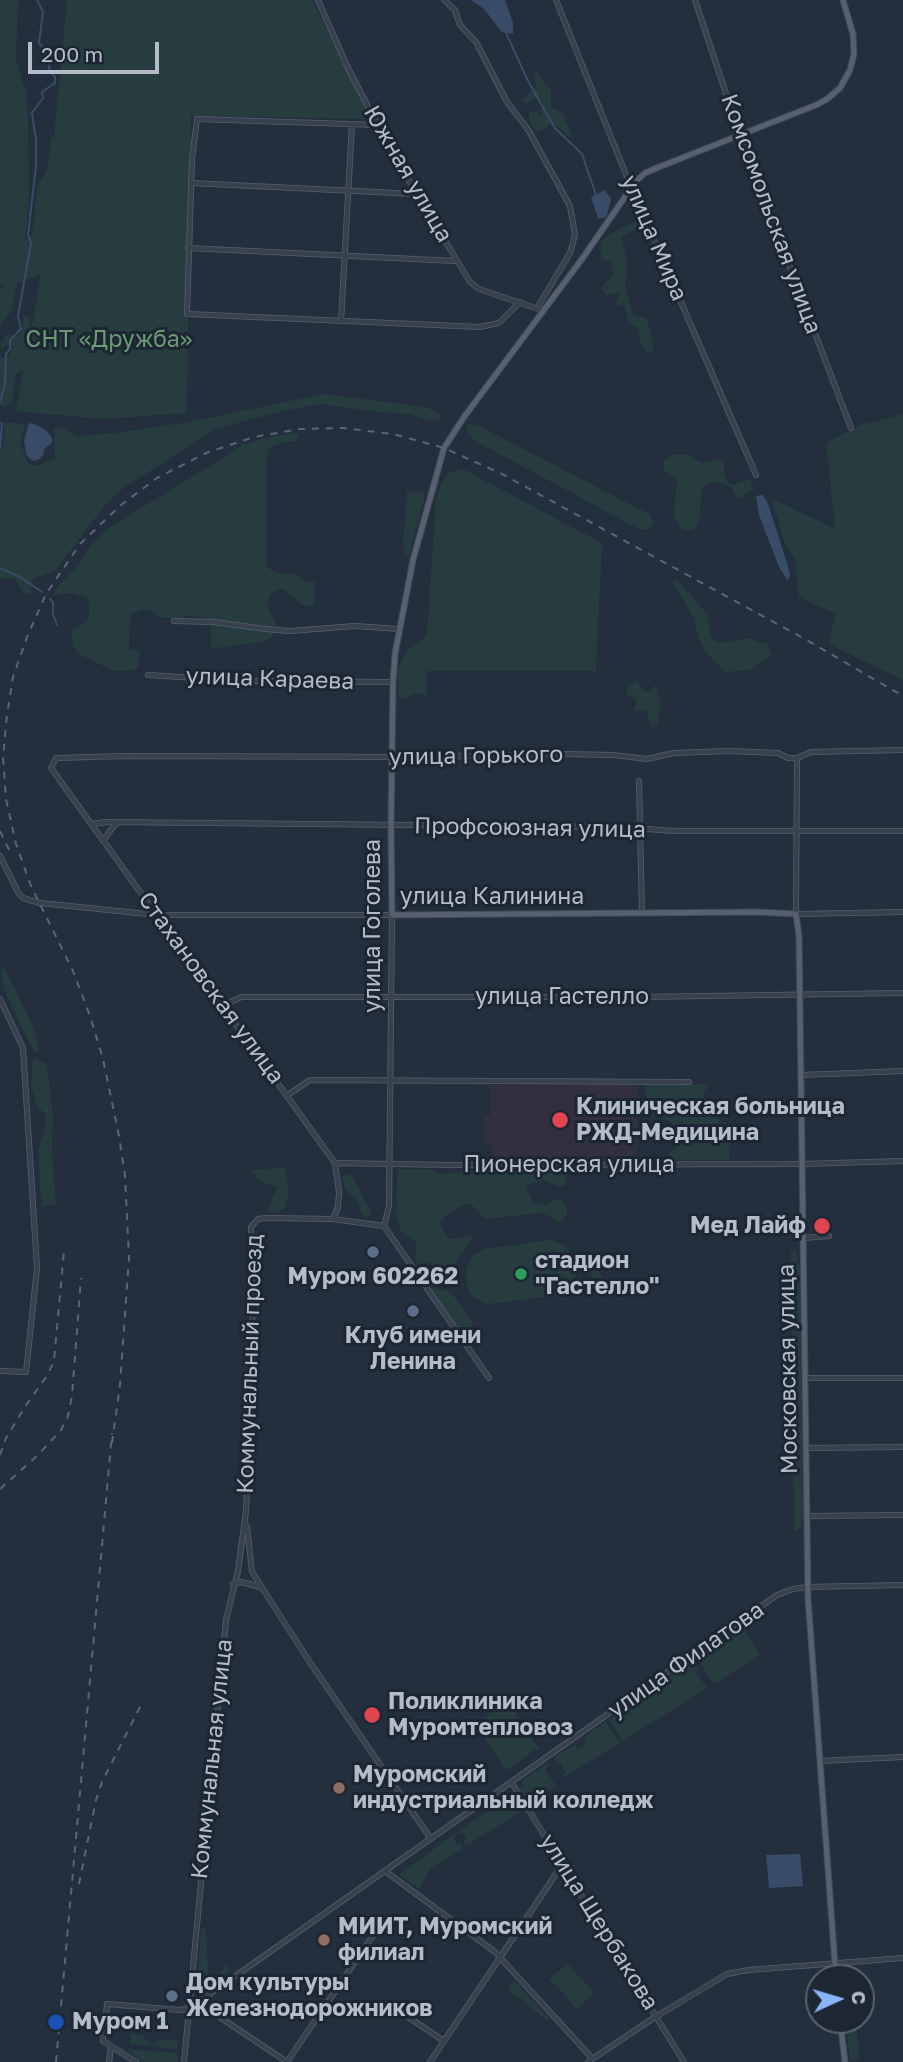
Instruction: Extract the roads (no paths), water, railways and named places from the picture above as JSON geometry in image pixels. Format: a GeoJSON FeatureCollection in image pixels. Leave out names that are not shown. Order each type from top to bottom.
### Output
{"type":"FeatureCollection","features":[{"type":"Feature","properties":{"kind":"main road"},"geometry":{"type":"LineString","coordinates":[[631,187],[645,173],[816,105],[840,88],[855,54],[844,0]]}},
{"type":"Feature","properties":{"kind":"main road","name":"улица Гоголева"},"geometry":{"type":"LineString","coordinates":[[392,915],[393,682],[399,629],[413,560],[444,448],[631,187]]}},
{"type":"Feature","properties":{"kind":"main road","name":"улица Калинина"},"geometry":{"type":"LineString","coordinates":[[392,915],[779,912],[796,915]]}},
{"type":"Feature","properties":{"kind":"main road","name":"Московская улица"},"geometry":{"type":"LineString","coordinates":[[796,915],[799,936],[804,1238],[807,1587],[834,1964]]}},
{"type":"Feature","properties":{"kind":"main road"},"geometry":{"type":"LineString","coordinates":[[842,2034],[845,2062]]}},
{"type":"Feature","properties":{"kind":"street","name":"Южная улица"},"geometry":{"type":"LineString","coordinates":[[318,0],[347,66],[378,125],[470,282],[480,289],[544,311]]}},
{"type":"Feature","properties":{"kind":"street"},"geometry":{"type":"LineString","coordinates":[[444,0],[455,10],[460,25],[476,41],[507,102],[529,131],[570,206],[576,235],[570,253],[537,308]]}},
{"type":"Feature","properties":{"kind":"street","name":"улица Мира"},"geometry":{"type":"LineString","coordinates":[[555,0],[631,187],[756,475]]}},
{"type":"Feature","properties":{"kind":"street","name":"Комсомольская улица"},"geometry":{"type":"LineString","coordinates":[[695,0],[740,136],[852,428]]}},
{"type":"Feature","properties":{"kind":"street"},"geometry":{"type":"LineString","coordinates":[[378,125],[197,119],[191,183],[187,314],[480,327],[499,323],[520,302]]}},
{"type":"Feature","properties":{"kind":"street"},"geometry":{"type":"LineString","coordinates":[[341,321],[352,124]]}},
{"type":"Feature","properties":{"kind":"street"},"geometry":{"type":"LineString","coordinates":[[191,183],[416,194]]}},
{"type":"Feature","properties":{"kind":"street"},"geometry":{"type":"LineString","coordinates":[[188,248],[457,261]]}},
{"type":"Feature","properties":{"kind":"street"},"geometry":{"type":"LineString","coordinates":[[174,621],[214,622],[290,631],[355,626],[399,629]]}},
{"type":"Feature","properties":{"kind":"street","name":"улица Караева"},"geometry":{"type":"LineString","coordinates":[[148,675],[247,681],[393,682]]}},
{"type":"Feature","properties":{"kind":"street","name":"улица Горького"},"geometry":{"type":"LineString","coordinates":[[51,768],[54,760],[60,757],[559,754],[647,759],[674,753],[729,751],[778,753],[788,758],[796,758],[811,752],[903,750]]}},
{"type":"Feature","properties":{"kind":"street","name":"Московская улица"},"geometry":{"type":"LineString","coordinates":[[796,758],[796,915]]}},
{"type":"Feature","properties":{"kind":"street","name":"Стахановская улица"},"geometry":{"type":"LineString","coordinates":[[51,768],[335,1163]]}},
{"type":"Feature","properties":{"kind":"street"},"geometry":{"type":"LineString","coordinates":[[639,781],[642,913]]}},
{"type":"Feature","properties":{"kind":"street"},"geometry":{"type":"LineString","coordinates":[[103,841],[116,823]]}},
{"type":"Feature","properties":{"kind":"street","name":"Профсоюзная улица"},"geometry":{"type":"LineString","coordinates":[[92,824],[903,831]]}},
{"type":"Feature","properties":{"kind":"street","name":"улица Калинина"},"geometry":{"type":"LineString","coordinates":[[0,856],[19,894],[23,898],[40,903],[157,915],[392,915]]}},
{"type":"Feature","properties":{"kind":"street","name":"улица Калинина"},"geometry":{"type":"LineString","coordinates":[[796,915],[903,912]]}},
{"type":"Feature","properties":{"kind":"street","name":"улица Гоголева"},"geometry":{"type":"LineString","coordinates":[[384,1226],[389,1206],[392,915]]}},
{"type":"Feature","properties":{"kind":"street","name":"улица Гастелло"},"geometry":{"type":"LineString","coordinates":[[223,1006],[241,998],[903,993]]}},
{"type":"Feature","properties":{"kind":"street"},"geometry":{"type":"LineString","coordinates":[[0,999],[23,1048],[37,1268],[26,1372],[0,1370]]}},
{"type":"Feature","properties":{"kind":"street"},"geometry":{"type":"LineString","coordinates":[[801,1075],[903,1071]]}},
{"type":"Feature","properties":{"kind":"street"},"geometry":{"type":"LineString","coordinates":[[288,1096],[310,1080],[689,1082]]}},
{"type":"Feature","properties":{"kind":"street","name":"Пионерская улица"},"geometry":{"type":"LineString","coordinates":[[335,1163],[802,1164],[903,1161]]}},
{"type":"Feature","properties":{"kind":"street"},"geometry":{"type":"LineString","coordinates":[[333,1219],[338,1207],[335,1163]]}},
{"type":"Feature","properties":{"kind":"street","name":"Коммунальный проезд"},"geometry":{"type":"LineString","coordinates":[[246,1511],[253,1357],[251,1227],[261,1219],[333,1219],[384,1226]]}},
{"type":"Feature","properties":{"kind":"street"},"geometry":{"type":"LineString","coordinates":[[384,1226],[489,1378]]}},
{"type":"Feature","properties":{"kind":"street"},"geometry":{"type":"LineString","coordinates":[[804,1238],[829,1236]]}},
{"type":"Feature","properties":{"kind":"street"},"geometry":{"type":"LineString","coordinates":[[806,1378],[903,1378]]}},
{"type":"Feature","properties":{"kind":"street"},"geometry":{"type":"LineString","coordinates":[[806,1448],[903,1447]]}},
{"type":"Feature","properties":{"kind":"street"},"geometry":{"type":"LineString","coordinates":[[246,1511],[249,1564],[261,1588],[431,1839]]}},
{"type":"Feature","properties":{"kind":"street","name":"Коммунальная улица"},"geometry":{"type":"LineString","coordinates":[[184,2062],[226,1620],[242,1549],[246,1511]]}},
{"type":"Feature","properties":{"kind":"street"},"geometry":{"type":"LineString","coordinates":[[807,1516],[903,1515]]}},
{"type":"Feature","properties":{"kind":"street"},"geometry":{"type":"LineString","coordinates":[[233,1584],[242,1582],[261,1588]]}},
{"type":"Feature","properties":{"kind":"street","name":"улица Филатова"},"geometry":{"type":"LineString","coordinates":[[190,2008],[777,1595],[807,1587],[903,1585]]}},
{"type":"Feature","properties":{"kind":"street"},"geometry":{"type":"LineString","coordinates":[[820,1761],[903,1757]]}},
{"type":"Feature","properties":{"kind":"street","name":"улица Щербакова"},"geometry":{"type":"LineString","coordinates":[[512,1783],[684,2062]]}},
{"type":"Feature","properties":{"kind":"street"},"geometry":{"type":"LineString","coordinates":[[430,2062],[562,1864]]}},
{"type":"Feature","properties":{"kind":"street"},"geometry":{"type":"LineString","coordinates":[[384,1871],[500,1957],[590,2060],[656,2016],[727,1974],[805,1967]]}},
{"type":"Feature","properties":{"kind":"street"},"geometry":{"type":"LineString","coordinates":[[197,2002],[287,2062],[374,1934]]}},
{"type":"Feature","properties":{"kind":"street"},"geometry":{"type":"LineString","coordinates":[[834,1964],[903,1958]]}},
{"type":"Feature","properties":{"kind":"street"},"geometry":{"type":"LineString","coordinates":[[136,2062],[103,2041],[107,2004],[180,2010],[190,2008]]}},
{"type":"Feature","properties":{"kind":"street"},"geometry":{"type":"LineString","coordinates":[[393,2007],[443,2041]]}},
{"type":"Feature","properties":{"kind":"street"},"geometry":{"type":"LineString","coordinates":[[109,2062],[111,2047]]}},
{"type":"Feature","properties":{"kind":"water"},"geometry":{"type":"Polygon","coordinates":[[[471,0],[505,0],[513,23],[513,34],[502,32],[484,9],[471,0]]]}},
{"type":"Feature","properties":{"kind":"water"},"geometry":{"type":"Polygon","coordinates":[[[605,190],[611,199],[607,215],[598,218],[591,197],[605,190]]]}},
{"type":"Feature","properties":{"kind":"water"},"geometry":{"type":"Polygon","coordinates":[[[29,423],[46,430],[52,438],[52,443],[45,448],[43,455],[32,461],[26,454],[24,441],[29,423]]]}},
{"type":"Feature","properties":{"kind":"water"},"geometry":{"type":"Polygon","coordinates":[[[762,495],[767,501],[788,566],[788,581],[779,567],[759,515],[756,496],[762,495]]]}},
{"type":"Feature","properties":{"kind":"water"},"geometry":{"type":"Polygon","coordinates":[[[800,1854],[803,1886],[769,1888],[766,1855],[800,1854]]]}},
{"type":"Feature","properties":{"kind":"waterway"},"geometry":{"type":"LineString","coordinates":[[0,402],[10,340],[21,329],[18,316],[31,243],[28,235],[36,166],[32,113],[43,98],[42,92],[55,83],[55,77],[49,69],[50,56],[39,43],[43,12],[37,0]]}},
{"type":"Feature","properties":{"kind":"waterway"},"geometry":{"type":"LineString","coordinates":[[506,33],[528,81],[555,128],[582,154],[596,195]]}},
{"type":"Feature","properties":{"kind":"waterway"},"geometry":{"type":"LineString","coordinates":[[0,423],[0,449]]}},
{"type":"Feature","properties":{"kind":"waterway"},"geometry":{"type":"LineString","coordinates":[[0,568],[22,578],[42,592]]}},
{"type":"Feature","properties":{"kind":"waterway"},"geometry":{"type":"LineString","coordinates":[[50,599],[53,602],[57,625]]}},
{"type":"Feature","properties":{"kind":"railway"},"geometry":{"type":"LineString","coordinates":[[112,1443],[120,1385],[129,1258],[125,1176],[119,1136],[103,1059],[90,1016],[73,971],[31,886],[16,844],[6,799],[3,757],[13,677],[46,594],[80,544],[121,505],[157,478],[206,453],[254,437],[300,429],[343,428],[393,434],[444,448],[502,474],[803,638],[903,696]]}},
{"type":"Feature","properties":{"kind":"railway"},"geometry":{"type":"LineString","coordinates":[[0,831],[12,856]]}},
{"type":"Feature","properties":{"kind":"railway"},"geometry":{"type":"LineString","coordinates":[[0,1455],[6,1438],[54,1361],[64,1251]]}},
{"type":"Feature","properties":{"kind":"railway"},"geometry":{"type":"LineString","coordinates":[[0,1489],[38,1455],[61,1430],[68,1416],[72,1396],[81,1278]]}},
{"type":"Feature","properties":{"kind":"railway"},"geometry":{"type":"LineString","coordinates":[[56,2062],[112,1433]]}},
{"type":"Feature","properties":{"kind":"railway"},"geometry":{"type":"LineString","coordinates":[[79,1884],[102,1782],[143,1701]]}},
{"type":"Feature","properties":{"kind":"place","name":"Клиническая больница РЖД-Медицина"},"geometry":{"type":"Point","coordinates":[560,1120]}},
{"type":"Feature","properties":{"kind":"place","name":"Мед Лайф"},"geometry":{"type":"Point","coordinates":[822,1226]}},
{"type":"Feature","properties":{"kind":"place","name":"Муром 602262"},"geometry":{"type":"Point","coordinates":[373,1252]}},
{"type":"Feature","properties":{"kind":"place","name":"стадион \"Гастелло\""},"geometry":{"type":"Point","coordinates":[521,1274]}},
{"type":"Feature","properties":{"kind":"place","name":"Клуб имени Ленина"},"geometry":{"type":"Point","coordinates":[413,1311]}},
{"type":"Feature","properties":{"kind":"place","name":"Поликлиника Муромтепловоз"},"geometry":{"type":"Point","coordinates":[372,1715]}},
{"type":"Feature","properties":{"kind":"place","name":"Муромский индустриальный колледж"},"geometry":{"type":"Point","coordinates":[339,1788]}},
{"type":"Feature","properties":{"kind":"place","name":"МИИТ, Муромский филиал"},"geometry":{"type":"Point","coordinates":[324,1940]}},
{"type":"Feature","properties":{"kind":"place","name":"Дом культуры Железнодорожников"},"geometry":{"type":"Point","coordinates":[172,1996]}},
{"type":"Feature","properties":{"kind":"place","name":"Муром 1"},"geometry":{"type":"Point","coordinates":[56,2022]}},
{"type":"Feature","properties":{"kind":"park label","name":"СНТ «Дружба»"},"geometry":{"type":"Point","coordinates":[109,340]}}]}
